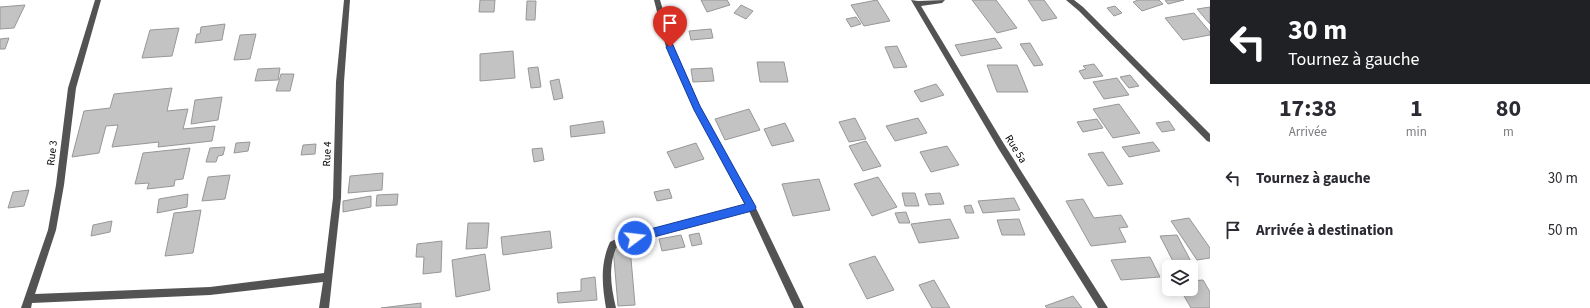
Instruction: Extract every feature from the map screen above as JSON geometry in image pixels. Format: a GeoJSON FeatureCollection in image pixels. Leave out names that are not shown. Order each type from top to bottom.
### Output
{"type":"FeatureCollection","features":[{"type":"Feature","properties":{"kind":"street","name":"Rue 3"},"geometry":{"type":"LineString","coordinates":[[26,308],[52,230],[60,185],[72,88],[98,0]]}},
{"type":"Feature","properties":{"kind":"street","name":"Rue 4"},"geometry":{"type":"LineString","coordinates":[[324,308],[337,198],[340,82],[347,0]]}},
{"type":"Feature","properties":{"kind":"street"},"geometry":{"type":"LineString","coordinates":[[657,0],[670,47],[697,107],[752,207],[798,308]]}},
{"type":"Feature","properties":{"kind":"street"},"geometry":{"type":"LineString","coordinates":[[915,2],[942,0]]}},
{"type":"Feature","properties":{"kind":"street"},"geometry":{"type":"LineString","coordinates":[[1070,0],[1081,9],[1210,139]]}},
{"type":"Feature","properties":{"kind":"street","name":"Rue 5a"},"geometry":{"type":"LineString","coordinates":[[915,2],[1000,146],[1103,308]]}},
{"type":"Feature","properties":{"kind":"street"},"geometry":{"type":"LineString","coordinates":[[610,308],[605,272],[609,253],[613,245],[620,241],[752,207]]}},
{"type":"Feature","properties":{"kind":"street"},"geometry":{"type":"LineString","coordinates":[[29,299],[210,291],[328,277]]}},
{"type":"Feature","properties":{"kind":"building"},"geometry":{"type":"Polygon","coordinates":[[[480,0],[495,0],[494,12],[479,12],[480,0]]]}},
{"type":"Feature","properties":{"kind":"building"},"geometry":{"type":"Polygon","coordinates":[[[701,0],[727,0],[730,5],[707,12],[701,0]]]}},
{"type":"Feature","properties":{"kind":"building"},"geometry":{"type":"Polygon","coordinates":[[[877,0],[890,21],[864,26],[851,5],[877,0]]]}},
{"type":"Feature","properties":{"kind":"building"},"geometry":{"type":"Polygon","coordinates":[[[972,0],[996,0],[1017,28],[997,33],[972,0]]]}},
{"type":"Feature","properties":{"kind":"building"},"geometry":{"type":"Polygon","coordinates":[[[1028,0],[1044,0],[1057,18],[1042,21],[1028,0]]]}},
{"type":"Feature","properties":{"kind":"building"},"geometry":{"type":"Polygon","coordinates":[[[1138,0],[1159,0],[1163,4],[1142,11],[1133,2],[1138,0]]]}},
{"type":"Feature","properties":{"kind":"building"},"geometry":{"type":"Polygon","coordinates":[[[1165,0],[1184,0],[1168,4],[1165,0]]]}},
{"type":"Feature","properties":{"kind":"building"},"geometry":{"type":"Polygon","coordinates":[[[527,1],[536,1],[535,20],[526,20],[527,1]]]}},
{"type":"Feature","properties":{"kind":"building"},"geometry":{"type":"Polygon","coordinates":[[[25,5],[14,28],[0,29],[0,7],[25,5]]]}},
{"type":"Feature","properties":{"kind":"building"},"geometry":{"type":"Polygon","coordinates":[[[741,5],[753,11],[746,19],[734,13],[741,5]]]}},
{"type":"Feature","properties":{"kind":"building"},"geometry":{"type":"Polygon","coordinates":[[[1115,6],[1122,13],[1114,16],[1107,8],[1115,6]]]}},
{"type":"Feature","properties":{"kind":"building"},"geometry":{"type":"Polygon","coordinates":[[[1210,7],[1210,24],[1197,9],[1210,7]]]}},
{"type":"Feature","properties":{"kind":"building"},"geometry":{"type":"Polygon","coordinates":[[[1194,13],[1210,32],[1210,35],[1183,40],[1165,18],[1194,13]]]}},
{"type":"Feature","properties":{"kind":"building"},"geometry":{"type":"Polygon","coordinates":[[[856,17],[861,24],[851,27],[846,19],[856,17]]]}},
{"type":"Feature","properties":{"kind":"building"},"geometry":{"type":"Polygon","coordinates":[[[225,24],[222,40],[195,43],[197,34],[200,34],[201,27],[225,24]]]}},
{"type":"Feature","properties":{"kind":"building"},"geometry":{"type":"Polygon","coordinates":[[[179,28],[172,56],[142,58],[150,30],[179,28]]]}},
{"type":"Feature","properties":{"kind":"building"},"geometry":{"type":"Polygon","coordinates":[[[711,29],[713,38],[691,40],[689,31],[711,29]]]}},
{"type":"Feature","properties":{"kind":"building"},"geometry":{"type":"Polygon","coordinates":[[[256,34],[250,59],[234,60],[240,35],[256,34]]]}},
{"type":"Feature","properties":{"kind":"building"},"geometry":{"type":"Polygon","coordinates":[[[9,38],[5,49],[0,49],[0,39],[9,38]]]}},
{"type":"Feature","properties":{"kind":"building"},"geometry":{"type":"Polygon","coordinates":[[[995,38],[1002,48],[961,56],[955,45],[995,38]]]}},
{"type":"Feature","properties":{"kind":"building"},"geometry":{"type":"Polygon","coordinates":[[[1030,43],[1043,65],[1034,66],[1020,44],[1030,43]]]}},
{"type":"Feature","properties":{"kind":"building"},"geometry":{"type":"Polygon","coordinates":[[[897,46],[907,67],[894,68],[885,47],[897,46]]]}},
{"type":"Feature","properties":{"kind":"building"},"geometry":{"type":"Polygon","coordinates":[[[513,51],[515,78],[480,81],[480,54],[513,51]]]}},
{"type":"Feature","properties":{"kind":"building"},"geometry":{"type":"Polygon","coordinates":[[[757,62],[784,62],[788,82],[760,82],[757,62]]]}},
{"type":"Feature","properties":{"kind":"building"},"geometry":{"type":"Polygon","coordinates":[[[1094,64],[1103,76],[1084,79],[1079,71],[1086,69],[1083,66],[1094,64]]]}},
{"type":"Feature","properties":{"kind":"building"},"geometry":{"type":"Polygon","coordinates":[[[987,65],[1017,65],[1028,92],[997,92],[987,65]]]}},
{"type":"Feature","properties":{"kind":"building"},"geometry":{"type":"Polygon","coordinates":[[[538,67],[541,87],[531,88],[528,68],[538,67]]]}},
{"type":"Feature","properties":{"kind":"building"},"geometry":{"type":"Polygon","coordinates":[[[280,68],[278,80],[255,81],[258,69],[280,68]]]}},
{"type":"Feature","properties":{"kind":"building"},"geometry":{"type":"Polygon","coordinates":[[[712,68],[714,81],[693,82],[691,69],[712,68]]]}},
{"type":"Feature","properties":{"kind":"building"},"geometry":{"type":"Polygon","coordinates":[[[281,74],[294,74],[290,91],[276,91],[281,74]]]}},
{"type":"Feature","properties":{"kind":"building"},"geometry":{"type":"Polygon","coordinates":[[[1130,75],[1139,86],[1129,88],[1120,77],[1130,75]]]}},
{"type":"Feature","properties":{"kind":"building"},"geometry":{"type":"Polygon","coordinates":[[[1117,78],[1129,95],[1104,99],[1093,82],[1117,78]]]}},
{"type":"Feature","properties":{"kind":"building"},"geometry":{"type":"Polygon","coordinates":[[[559,79],[563,98],[554,100],[550,81],[559,79]]]}},
{"type":"Feature","properties":{"kind":"building"},"geometry":{"type":"Polygon","coordinates":[[[936,84],[944,95],[921,102],[914,91],[936,84]]]}},
{"type":"Feature","properties":{"kind":"building"},"geometry":{"type":"Polygon","coordinates":[[[172,88],[167,111],[188,109],[183,129],[215,126],[212,141],[158,147],[159,142],[112,147],[118,125],[106,126],[99,153],[72,157],[84,111],[110,108],[114,94],[172,88]]]}},
{"type":"Feature","properties":{"kind":"building"},"geometry":{"type":"Polygon","coordinates":[[[222,97],[218,120],[191,124],[195,100],[222,97]]]}},
{"type":"Feature","properties":{"kind":"building"},"geometry":{"type":"Polygon","coordinates":[[[1119,104],[1140,133],[1113,138],[1093,109],[1119,104]]]}},
{"type":"Feature","properties":{"kind":"building"},"geometry":{"type":"Polygon","coordinates":[[[749,109],[760,130],[725,140],[715,119],[749,109]]]}},
{"type":"Feature","properties":{"kind":"building"},"geometry":{"type":"Polygon","coordinates":[[[855,118],[866,139],[849,142],[839,122],[855,118]]]}},
{"type":"Feature","properties":{"kind":"building"},"geometry":{"type":"Polygon","coordinates":[[[918,118],[927,133],[895,141],[886,126],[918,118]]]}},
{"type":"Feature","properties":{"kind":"building"},"geometry":{"type":"Polygon","coordinates":[[[1097,119],[1103,128],[1083,132],[1077,122],[1097,119]]]}},
{"type":"Feature","properties":{"kind":"building"},"geometry":{"type":"Polygon","coordinates":[[[603,121],[605,133],[571,137],[570,126],[603,121]]]}},
{"type":"Feature","properties":{"kind":"building"},"geometry":{"type":"Polygon","coordinates":[[[1169,121],[1175,130],[1162,132],[1156,123],[1169,121]]]}},
{"type":"Feature","properties":{"kind":"building"},"geometry":{"type":"Polygon","coordinates":[[[785,123],[794,141],[772,146],[764,129],[785,123]]]}},
{"type":"Feature","properties":{"kind":"building"},"geometry":{"type":"Polygon","coordinates":[[[866,141],[881,166],[863,171],[849,146],[866,141]]]}},
{"type":"Feature","properties":{"kind":"building"},"geometry":{"type":"Polygon","coordinates":[[[250,142],[248,151],[234,153],[236,143],[250,142]]]}},
{"type":"Feature","properties":{"kind":"building"},"geometry":{"type":"Polygon","coordinates":[[[1153,142],[1160,151],[1129,157],[1122,147],[1153,142]]]}},
{"type":"Feature","properties":{"kind":"building"},"geometry":{"type":"Polygon","coordinates":[[[696,143],[704,159],[675,168],[667,152],[696,143]]]}},
{"type":"Feature","properties":{"kind":"building"},"geometry":{"type":"Polygon","coordinates":[[[316,144],[315,154],[301,155],[303,145],[316,144]]]}},
{"type":"Feature","properties":{"kind":"building"},"geometry":{"type":"Polygon","coordinates":[[[947,146],[959,165],[931,172],[920,152],[947,146]]]}},
{"type":"Feature","properties":{"kind":"building"},"geometry":{"type":"Polygon","coordinates":[[[225,147],[223,155],[218,156],[216,162],[206,162],[210,148],[225,147]]]}},
{"type":"Feature","properties":{"kind":"building"},"geometry":{"type":"Polygon","coordinates":[[[190,148],[183,179],[175,180],[174,186],[147,189],[149,183],[135,184],[143,153],[190,148]]]}},
{"type":"Feature","properties":{"kind":"building"},"geometry":{"type":"Polygon","coordinates":[[[542,148],[544,160],[534,162],[532,149],[542,148]]]}},
{"type":"Feature","properties":{"kind":"building"},"geometry":{"type":"Polygon","coordinates":[[[1103,152],[1123,184],[1108,186],[1088,154],[1103,152]]]}},
{"type":"Feature","properties":{"kind":"building"},"geometry":{"type":"Polygon","coordinates":[[[383,173],[382,190],[348,193],[350,176],[383,173]]]}},
{"type":"Feature","properties":{"kind":"building"},"geometry":{"type":"Polygon","coordinates":[[[230,175],[225,199],[202,201],[208,177],[230,175]]]}},
{"type":"Feature","properties":{"kind":"building"},"geometry":{"type":"Polygon","coordinates":[[[878,177],[897,207],[872,216],[854,184],[878,177]]]}},
{"type":"Feature","properties":{"kind":"building"},"geometry":{"type":"Polygon","coordinates":[[[819,179],[830,210],[793,216],[782,184],[819,179]]]}},
{"type":"Feature","properties":{"kind":"building"},"geometry":{"type":"Polygon","coordinates":[[[669,189],[672,198],[657,201],[654,192],[669,189]]]}},
{"type":"Feature","properties":{"kind":"building"},"geometry":{"type":"Polygon","coordinates":[[[29,190],[24,206],[8,208],[13,192],[29,190]]]}},
{"type":"Feature","properties":{"kind":"building"},"geometry":{"type":"Polygon","coordinates":[[[902,193],[915,193],[919,206],[905,206],[902,193]]]}},
{"type":"Feature","properties":{"kind":"building"},"geometry":{"type":"Polygon","coordinates":[[[940,193],[944,204],[929,205],[925,194],[940,193]]]}},
{"type":"Feature","properties":{"kind":"building"},"geometry":{"type":"Polygon","coordinates":[[[188,194],[187,207],[157,213],[159,199],[188,194]]]}},
{"type":"Feature","properties":{"kind":"building"},"geometry":{"type":"Polygon","coordinates":[[[398,194],[397,205],[376,206],[377,195],[398,194]]]}},
{"type":"Feature","properties":{"kind":"building"},"geometry":{"type":"Polygon","coordinates":[[[371,196],[371,207],[343,212],[343,201],[371,196]]]}},
{"type":"Feature","properties":{"kind":"building"},"geometry":{"type":"Polygon","coordinates":[[[1014,198],[1020,210],[983,213],[978,201],[1014,198]]]}},
{"type":"Feature","properties":{"kind":"building"},"geometry":{"type":"Polygon","coordinates":[[[1083,199],[1094,218],[1121,215],[1128,227],[1119,228],[1126,242],[1091,246],[1066,201],[1083,199]]]}},
{"type":"Feature","properties":{"kind":"building"},"geometry":{"type":"Polygon","coordinates":[[[971,205],[974,213],[966,213],[964,206],[971,205]]]}},
{"type":"Feature","properties":{"kind":"building"},"geometry":{"type":"Polygon","coordinates":[[[201,210],[193,253],[165,256],[174,213],[201,210]]]}},
{"type":"Feature","properties":{"kind":"building"},"geometry":{"type":"Polygon","coordinates":[[[906,212],[910,223],[899,223],[895,213],[906,212]]]}},
{"type":"Feature","properties":{"kind":"building"},"geometry":{"type":"Polygon","coordinates":[[[1189,218],[1210,248],[1210,258],[1197,260],[1171,221],[1189,218]]]}},
{"type":"Feature","properties":{"kind":"building"},"geometry":{"type":"Polygon","coordinates":[[[950,219],[959,238],[919,243],[911,224],[950,219]]]}},
{"type":"Feature","properties":{"kind":"building"},"geometry":{"type":"Polygon","coordinates":[[[1019,219],[1025,235],[1002,235],[997,220],[1019,219]]]}},
{"type":"Feature","properties":{"kind":"building"},"geometry":{"type":"Polygon","coordinates":[[[112,221],[110,232],[91,236],[93,225],[112,221]]]}},
{"type":"Feature","properties":{"kind":"building"},"geometry":{"type":"Polygon","coordinates":[[[468,223],[489,223],[487,248],[466,249],[468,223]]]}},
{"type":"Feature","properties":{"kind":"building"},"geometry":{"type":"Polygon","coordinates":[[[550,231],[552,248],[503,255],[501,237],[550,231]]]}},
{"type":"Feature","properties":{"kind":"building"},"geometry":{"type":"Polygon","coordinates":[[[699,233],[702,244],[692,246],[689,235],[699,233]]]}},
{"type":"Feature","properties":{"kind":"building"},"geometry":{"type":"Polygon","coordinates":[[[681,235],[685,247],[662,251],[659,239],[681,235]]]}},
{"type":"Feature","properties":{"kind":"building"},"geometry":{"type":"Polygon","coordinates":[[[1177,235],[1190,260],[1172,260],[1160,236],[1177,235]]]}},
{"type":"Feature","properties":{"kind":"building"},"geometry":{"type":"Polygon","coordinates":[[[442,241],[441,272],[423,274],[424,257],[416,257],[417,244],[442,241]]]}},
{"type":"Feature","properties":{"kind":"building"},"geometry":{"type":"Polygon","coordinates":[[[613,247],[630,247],[635,305],[618,306],[613,247]]]}},
{"type":"Feature","properties":{"kind":"building"},"geometry":{"type":"Polygon","coordinates":[[[485,254],[490,290],[456,297],[452,260],[485,254]]]}},
{"type":"Feature","properties":{"kind":"building"},"geometry":{"type":"Polygon","coordinates":[[[875,256],[894,290],[867,299],[849,264],[875,256]]]}},
{"type":"Feature","properties":{"kind":"building"},"geometry":{"type":"Polygon","coordinates":[[[1150,257],[1160,277],[1121,280],[1111,260],[1150,257]]]}},
{"type":"Feature","properties":{"kind":"building"},"geometry":{"type":"Polygon","coordinates":[[[595,277],[597,300],[558,303],[557,293],[581,291],[581,279],[595,277]]]}},
{"type":"Feature","properties":{"kind":"building"},"geometry":{"type":"Polygon","coordinates":[[[934,280],[950,308],[932,308],[919,285],[934,280]]]}},
{"type":"Feature","properties":{"kind":"building"},"geometry":{"type":"Polygon","coordinates":[[[1198,280],[1203,280],[1210,292],[1210,308],[1191,308],[1184,296],[1198,296],[1198,280]]]}},
{"type":"Feature","properties":{"kind":"building"},"geometry":{"type":"Polygon","coordinates":[[[1073,296],[1082,308],[1047,308],[1045,306],[1073,296]]]}},
{"type":"Feature","properties":{"kind":"building"},"geometry":{"type":"Polygon","coordinates":[[[421,303],[421,308],[381,308],[421,303]]]}},
{"type":"Feature","properties":{"kind":"route"},"geometry":{"type":"LineString","coordinates":[[635,238],[752,207],[697,107],[670,47]]}}]}
